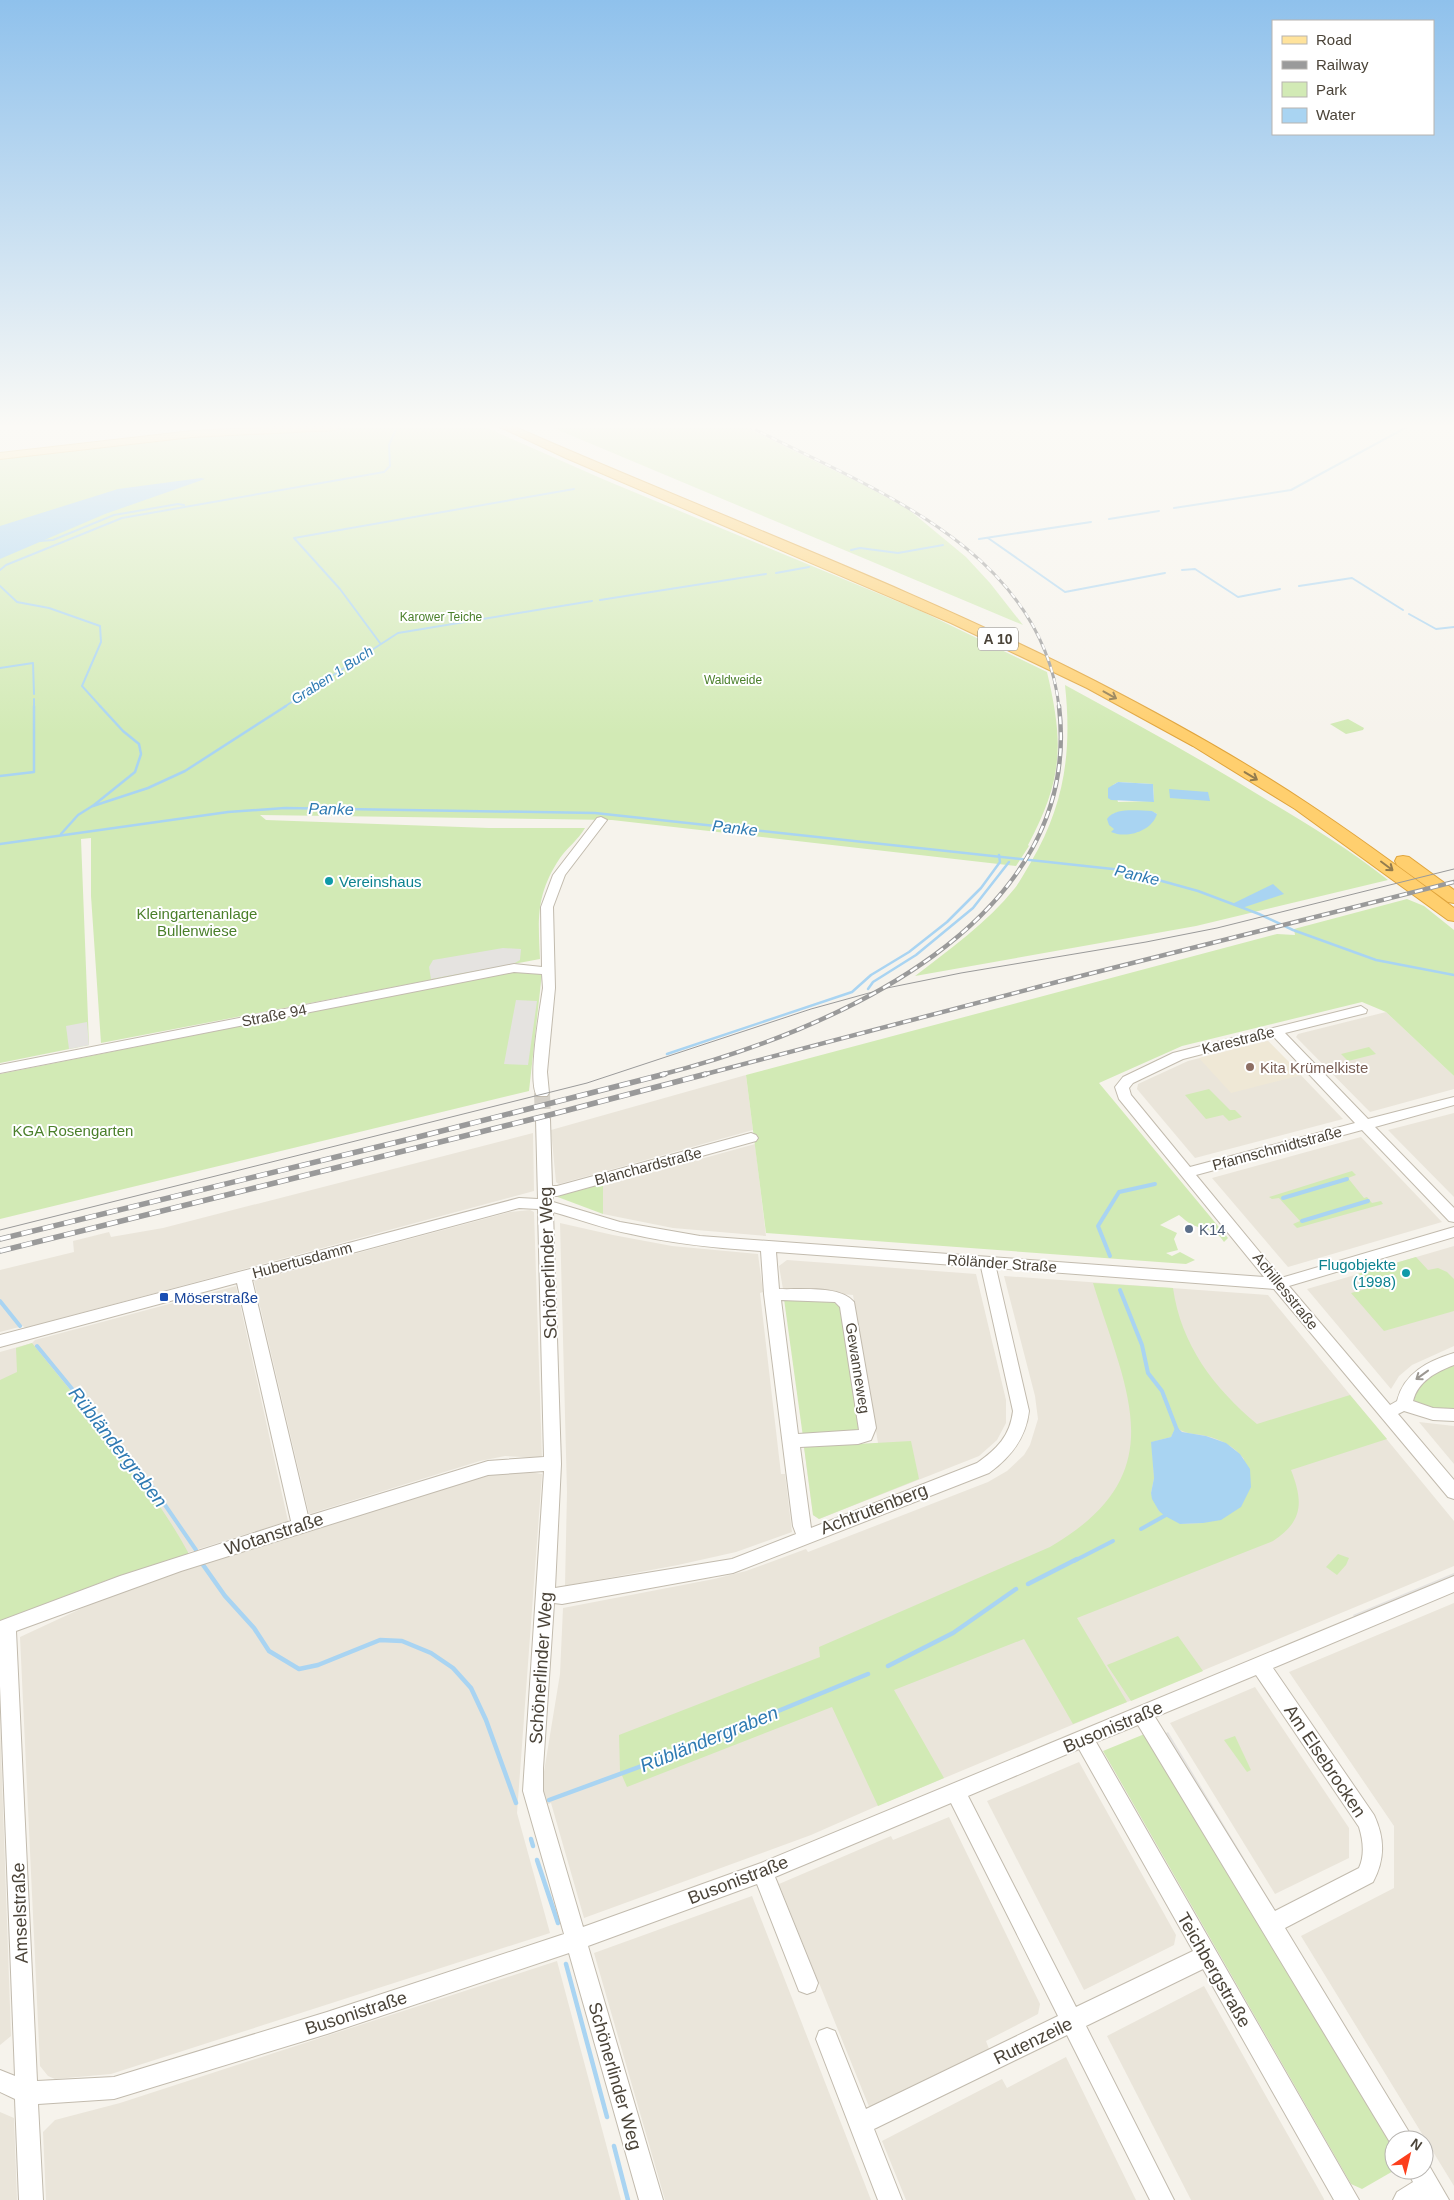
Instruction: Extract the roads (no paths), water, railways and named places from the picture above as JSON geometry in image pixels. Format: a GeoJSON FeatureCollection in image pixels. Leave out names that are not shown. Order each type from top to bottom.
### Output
{"type":"FeatureCollection","features":[{"type":"Feature","properties":{"kind":"highway","name":"A 10"},"geometry":{"type":"LineString","coordinates":[[752,530],[917,601],[1094,686],[1192,740],[1300,806],[1379,860],[1454,916]]}},
{"type":"Feature","properties":{"kind":"highway","name":"A 10"},"geometry":{"type":"LineString","coordinates":[[772,530],[926,595],[1098,676],[1175,717],[1283,780],[1363,833],[1454,898]]}},
{"type":"Feature","properties":{"kind":"street"},"geometry":{"type":"LineString","coordinates":[[542,1093],[540,1072],[549,988],[547,907],[559,875],[601,820]]}},
{"type":"Feature","properties":{"kind":"street","name":"Straße 94"},"geometry":{"type":"LineString","coordinates":[[0,1069],[514,968],[548,971]]}},
{"type":"Feature","properties":{"kind":"street","name":"Karestraße"},"geometry":{"type":"LineString","coordinates":[[1122,1086],[1128,1080],[1178,1056],[1361,1010]]}},
{"type":"Feature","properties":{"kind":"street","name":"Pfannschmidtstraße"},"geometry":{"type":"LineString","coordinates":[[1275,1031],[1454,1217]]}},
{"type":"Feature","properties":{"kind":"street","name":"Achillesstraße"},"geometry":{"type":"LineString","coordinates":[[1122,1086],[1124,1096],[1278,1284],[1454,1492]]}},
{"type":"Feature","properties":{"kind":"street","name":"Pfannschmidtstraße"},"geometry":{"type":"LineString","coordinates":[[1188,1172],[1454,1101]]}},
{"type":"Feature","properties":{"kind":"street","name":"Schönerlinder Weg"},"geometry":{"type":"LineString","coordinates":[[543,1119],[553,1464],[546,1596],[533,1768],[534,1791],[651,2200]]}},
{"type":"Feature","properties":{"kind":"street","name":"Blanchardstraße"},"geometry":{"type":"LineString","coordinates":[[546,1197],[557,1191],[751,1138]]}},
{"type":"Feature","properties":{"kind":"street","name":"Röländer Straße"},"geometry":{"type":"LineString","coordinates":[[546,1197],[606,1223],[649,1234],[700,1241],[1278,1284],[1454,1232]]}},
{"type":"Feature","properties":{"kind":"street","name":"Hubertusdamm"},"geometry":{"type":"LineString","coordinates":[[0,1341],[502,1206],[528,1203],[546,1197]]}},
{"type":"Feature","properties":{"kind":"street"},"geometry":{"type":"LineString","coordinates":[[768,1246],[772,1294],[802,1526],[806,1536]]}},
{"type":"Feature","properties":{"kind":"street","name":"Achtrutenberg"},"geometry":{"type":"LineString","coordinates":[[546,1596],[562,1596],[733,1566],[983,1468],[996,1460],[1007,1449],[1017,1432],[1021,1411],[987,1262]]}},
{"type":"Feature","properties":{"kind":"street"},"geometry":{"type":"LineString","coordinates":[[242,1276],[301,1525]]}},
{"type":"Feature","properties":{"kind":"street","name":"Gewanneweg"},"geometry":{"type":"LineString","coordinates":[[772,1294],[838,1298],[848,1306],[868,1428],[865,1435],[858,1437],[791,1441]]}},
{"type":"Feature","properties":{"kind":"street"},"geometry":{"type":"LineString","coordinates":[[1404,1405],[1410,1385],[1418,1377],[1454,1359]]}},
{"type":"Feature","properties":{"kind":"street"},"geometry":{"type":"LineString","coordinates":[[1386,1411],[1404,1405],[1433,1414],[1454,1414]]}},
{"type":"Feature","properties":{"kind":"street","name":"Wotanstraße"},"geometry":{"type":"LineString","coordinates":[[3,1628],[74,1600],[152,1573],[488,1468],[553,1464]]}},
{"type":"Feature","properties":{"kind":"street","name":"Busonistraße"},"geometry":{"type":"LineString","coordinates":[[0,2081],[27,2093],[114,2088],[327,2023],[577,1940],[763,1872],[1084,1740],[1454,1584]]}},
{"type":"Feature","properties":{"kind":"street","name":"Amselstraße"},"geometry":{"type":"LineString","coordinates":[[3,1628],[31,2200]]}},
{"type":"Feature","properties":{"kind":"street","name":"Am Elsebrocken"},"geometry":{"type":"LineString","coordinates":[[1260,1665],[1367,1822],[1371,1833],[1372,1853],[1371,1867],[1366,1875],[1272,1924]]}},
{"type":"Feature","properties":{"kind":"street"},"geometry":{"type":"LineString","coordinates":[[1143,1715],[1272,1924],[1395,2130]]}},
{"type":"Feature","properties":{"kind":"street","name":"Teichbergstraße"},"geometry":{"type":"LineString","coordinates":[[1084,1740],[1346,2200]]}},
{"type":"Feature","properties":{"kind":"street"},"geometry":{"type":"LineString","coordinates":[[956,1792],[1162,2200]]}},
{"type":"Feature","properties":{"kind":"street"},"geometry":{"type":"LineString","coordinates":[[763,1872],[807,1983]]}},
{"type":"Feature","properties":{"kind":"street","name":"Rutenzeile"},"geometry":{"type":"LineString","coordinates":[[859,2124],[1206,1956]]}},
{"type":"Feature","properties":{"kind":"street"},"geometry":{"type":"LineString","coordinates":[[827,2039],[890,2200]]}},
{"type":"Feature","properties":{"kind":"street"},"geometry":{"type":"LineString","coordinates":[[1405,2200],[1428,2185]]}},
{"type":"Feature","properties":{"kind":"water"},"geometry":{"type":"Polygon","coordinates":[[[0,530],[68,530],[0,559],[0,530]]]}},
{"type":"Feature","properties":{"kind":"water"},"geometry":{"type":"Polygon","coordinates":[[[1118,782],[1153,784],[1154,802],[1111,800],[1108,798],[1108,788],[1118,782]]]}},
{"type":"Feature","properties":{"kind":"water"},"geometry":{"type":"Polygon","coordinates":[[[1169,789],[1208,792],[1210,801],[1170,798],[1169,789]]]}},
{"type":"Feature","properties":{"kind":"water"},"geometry":{"type":"Polygon","coordinates":[[[1128,810],[1152,811],[1157,814],[1150,825],[1144,829],[1124,835],[1111,832],[1114,829],[1109,825],[1107,819],[1111,815],[1128,810]]]}},
{"type":"Feature","properties":{"kind":"water"},"geometry":{"type":"Polygon","coordinates":[[[1273,884],[1284,894],[1242,908],[1232,904],[1273,884]]]}},
{"type":"Feature","properties":{"kind":"water"},"geometry":{"type":"Polygon","coordinates":[[[1176,1426],[1182,1432],[1206,1436],[1226,1443],[1240,1454],[1250,1469],[1251,1487],[1241,1507],[1221,1520],[1180,1524],[1159,1511],[1152,1499],[1151,1493],[1154,1478],[1151,1442],[1171,1437],[1176,1426]]]}},
{"type":"Feature","properties":{"kind":"waterway"},"geometry":{"type":"LineString","coordinates":[[40,541],[53,540],[78,530]]}},
{"type":"Feature","properties":{"kind":"waterway"},"geometry":{"type":"LineString","coordinates":[[0,570],[6,565],[93,530]]}},
{"type":"Feature","properties":{"kind":"waterway"},"geometry":{"type":"LineString","coordinates":[[342,530],[294,538],[340,589],[380,643]]}},
{"type":"Feature","properties":{"kind":"waterway","name":"Graben 1 Buch"},"geometry":{"type":"LineString","coordinates":[[979,539],[1040,530]]}},
{"type":"Feature","properties":{"kind":"waterway"},"geometry":{"type":"LineString","coordinates":[[988,538],[1065,592],[1165,573]]}},
{"type":"Feature","properties":{"kind":"waterway","name":"Graben 1 Buch"},"geometry":{"type":"LineString","coordinates":[[851,550],[860,548],[898,553],[943,545]]}},
{"type":"Feature","properties":{"kind":"waterway","name":"Graben 1 Buch"},"geometry":{"type":"LineString","coordinates":[[776,573],[809,567]]}},
{"type":"Feature","properties":{"kind":"waterway"},"geometry":{"type":"LineString","coordinates":[[1182,570],[1195,569],[1238,597],[1280,589]]}},
{"type":"Feature","properties":{"kind":"waterway","name":"Graben 1 Buch"},"geometry":{"type":"LineString","coordinates":[[600,600],[766,574]]}},
{"type":"Feature","properties":{"kind":"waterway"},"geometry":{"type":"LineString","coordinates":[[1299,586],[1352,578],[1403,610]]}},
{"type":"Feature","properties":{"kind":"waterway"},"geometry":{"type":"LineString","coordinates":[[0,586],[17,602],[49,608],[100,626],[101,642],[82,686],[101,707]]}},
{"type":"Feature","properties":{"kind":"waterway","name":"Graben 1 Buch"},"geometry":{"type":"LineString","coordinates":[[284,707],[398,633],[592,601]]}},
{"type":"Feature","properties":{"kind":"waterway"},"geometry":{"type":"LineString","coordinates":[[1409,614],[1436,629],[1454,627]]}},
{"type":"Feature","properties":{"kind":"waterway"},"geometry":{"type":"LineString","coordinates":[[0,668],[33,663],[34,694]]}},
{"type":"Feature","properties":{"kind":"waterway"},"geometry":{"type":"LineString","coordinates":[[0,776],[34,772],[34,699]]}},
{"type":"Feature","properties":{"kind":"waterway"},"geometry":{"type":"LineString","coordinates":[[61,834],[78,815],[94,805],[135,772],[141,754],[139,744],[123,731],[100,706]]}},
{"type":"Feature","properties":{"kind":"waterway","name":"Graben 1 Buch"},"geometry":{"type":"LineString","coordinates":[[93,806],[148,788],[185,771],[286,706]]}},
{"type":"Feature","properties":{"kind":"waterway","name":"Panke"},"geometry":{"type":"LineString","coordinates":[[0,844],[228,812],[285,808],[595,813],[999,857]]}},
{"type":"Feature","properties":{"kind":"waterway"},"geometry":{"type":"LineString","coordinates":[[667,1054],[852,992],[871,975],[909,952],[947,922],[981,888],[1000,862],[999,857]]}},
{"type":"Feature","properties":{"kind":"waterway","name":"Panke"},"geometry":{"type":"LineString","coordinates":[[999,857],[1122,870],[1198,891],[1259,914],[1293,930],[1376,960],[1454,975]]}},
{"type":"Feature","properties":{"kind":"waterway"},"geometry":{"type":"LineString","coordinates":[[868,989],[873,982],[916,955],[973,908],[1009,862]]}},
{"type":"Feature","properties":{"kind":"waterway"},"geometry":{"type":"LineString","coordinates":[[1283,1198],[1347,1179]]}},
{"type":"Feature","properties":{"kind":"waterway"},"geometry":{"type":"LineString","coordinates":[[1110,1256],[1098,1226],[1119,1192],[1155,1184]]}},
{"type":"Feature","properties":{"kind":"waterway"},"geometry":{"type":"LineString","coordinates":[[1302,1221],[1368,1201]]}},
{"type":"Feature","properties":{"kind":"waterway"},"geometry":{"type":"LineString","coordinates":[[1120,1290],[1142,1345],[1148,1373],[1162,1391],[1177,1430]]}},
{"type":"Feature","properties":{"kind":"waterway","name":"Rübländergraben"},"geometry":{"type":"LineString","coordinates":[[0,1301],[20,1326]]}},
{"type":"Feature","properties":{"kind":"waterway","name":"Rübländergraben"},"geometry":{"type":"LineString","coordinates":[[37,1346],[154,1489],[196,1550]]}},
{"type":"Feature","properties":{"kind":"waterway"},"geometry":{"type":"LineString","coordinates":[[1141,1529],[1166,1515]]}},
{"type":"Feature","properties":{"kind":"waterway"},"geometry":{"type":"LineString","coordinates":[[1074,1561],[1113,1541]]}},
{"type":"Feature","properties":{"kind":"waterway"},"geometry":{"type":"LineString","coordinates":[[1028,1584],[1077,1559]]}},
{"type":"Feature","properties":{"kind":"waterway","name":"Rübländergraben"},"geometry":{"type":"LineString","coordinates":[[201,1562],[225,1596],[254,1628],[269,1651],[299,1669],[318,1665],[380,1640],[402,1641],[431,1653],[453,1668],[471,1688],[486,1720],[516,1803]]}},
{"type":"Feature","properties":{"kind":"waterway","name":"Rübländergraben"},"geometry":{"type":"LineString","coordinates":[[888,1666],[953,1633],[1016,1589]]}},
{"type":"Feature","properties":{"kind":"waterway","name":"Rübländergraben"},"geometry":{"type":"LineString","coordinates":[[549,1800],[669,1756],[868,1674]]}},
{"type":"Feature","properties":{"kind":"waterway"},"geometry":{"type":"LineString","coordinates":[[531,1839],[533,1846]]}},
{"type":"Feature","properties":{"kind":"waterway"},"geometry":{"type":"LineString","coordinates":[[537,1860],[558,1923]]}},
{"type":"Feature","properties":{"kind":"waterway"},"geometry":{"type":"LineString","coordinates":[[566,1964],[607,2117]]}},
{"type":"Feature","properties":{"kind":"waterway"},"geometry":{"type":"LineString","coordinates":[[614,2146],[628,2200]]}},
{"type":"Feature","properties":{"kind":"tunnel"},"geometry":{"type":"LineString","coordinates":[[542,1093],[543,1119]]}},
{"type":"Feature","properties":{"kind":"tram line"},"geometry":{"type":"LineString","coordinates":[[0,1230],[587,1083],[811,1009],[887,988],[961,973],[1217,928],[1454,869]]}},
{"type":"Feature","properties":{"kind":"railway"},"geometry":{"type":"LineString","coordinates":[[942,530],[985,565],[1020,605],[1046,652],[1059,707]]}},
{"type":"Feature","properties":{"kind":"railway"},"geometry":{"type":"LineString","coordinates":[[660,1075],[728,1055],[799,1029],[869,996],[934,955],[990,907],[1032,849],[1056,782],[1059,707]]}},
{"type":"Feature","properties":{"kind":"railway"},"geometry":{"type":"LineString","coordinates":[[702,1075],[1057,982],[1454,882]]}},
{"type":"Feature","properties":{"kind":"railway"},"geometry":{"type":"LineString","coordinates":[[0,1239],[418,1137],[665,1074]]}},
{"type":"Feature","properties":{"kind":"railway"},"geometry":{"type":"LineString","coordinates":[[0,1251],[553,1114],[706,1074]]}},
{"type":"Feature","properties":{"kind":"place","name":"Vereinshaus"},"geometry":{"type":"Point","coordinates":[329,881]}},
{"type":"Feature","properties":{"kind":"place","name":"Kita Krümelkiste"},"geometry":{"type":"Point","coordinates":[1250,1067]}},
{"type":"Feature","properties":{"kind":"place","name":"K14"},"geometry":{"type":"Point","coordinates":[1189,1229]}},
{"type":"Feature","properties":{"kind":"place","name":"Flugobjekte (1998)"},"geometry":{"type":"Point","coordinates":[1406,1273]}},
{"type":"Feature","properties":{"kind":"place","name":"Möserstraße"},"geometry":{"type":"Point","coordinates":[164,1297]}},
{"type":"Feature","properties":{"kind":"park label","name":"Karower Teiche"},"geometry":{"type":"Point","coordinates":[441,617]}},
{"type":"Feature","properties":{"kind":"park label","name":"Waldweide"},"geometry":{"type":"Point","coordinates":[733,680]}},
{"type":"Feature","properties":{"kind":"park label","name":"Kleingartenanlage Bullenwiese"},"geometry":{"type":"Point","coordinates":[197,922]}},
{"type":"Feature","properties":{"kind":"park label","name":"KGA Rosengarten"},"geometry":{"type":"Point","coordinates":[73,1130]}}]}
